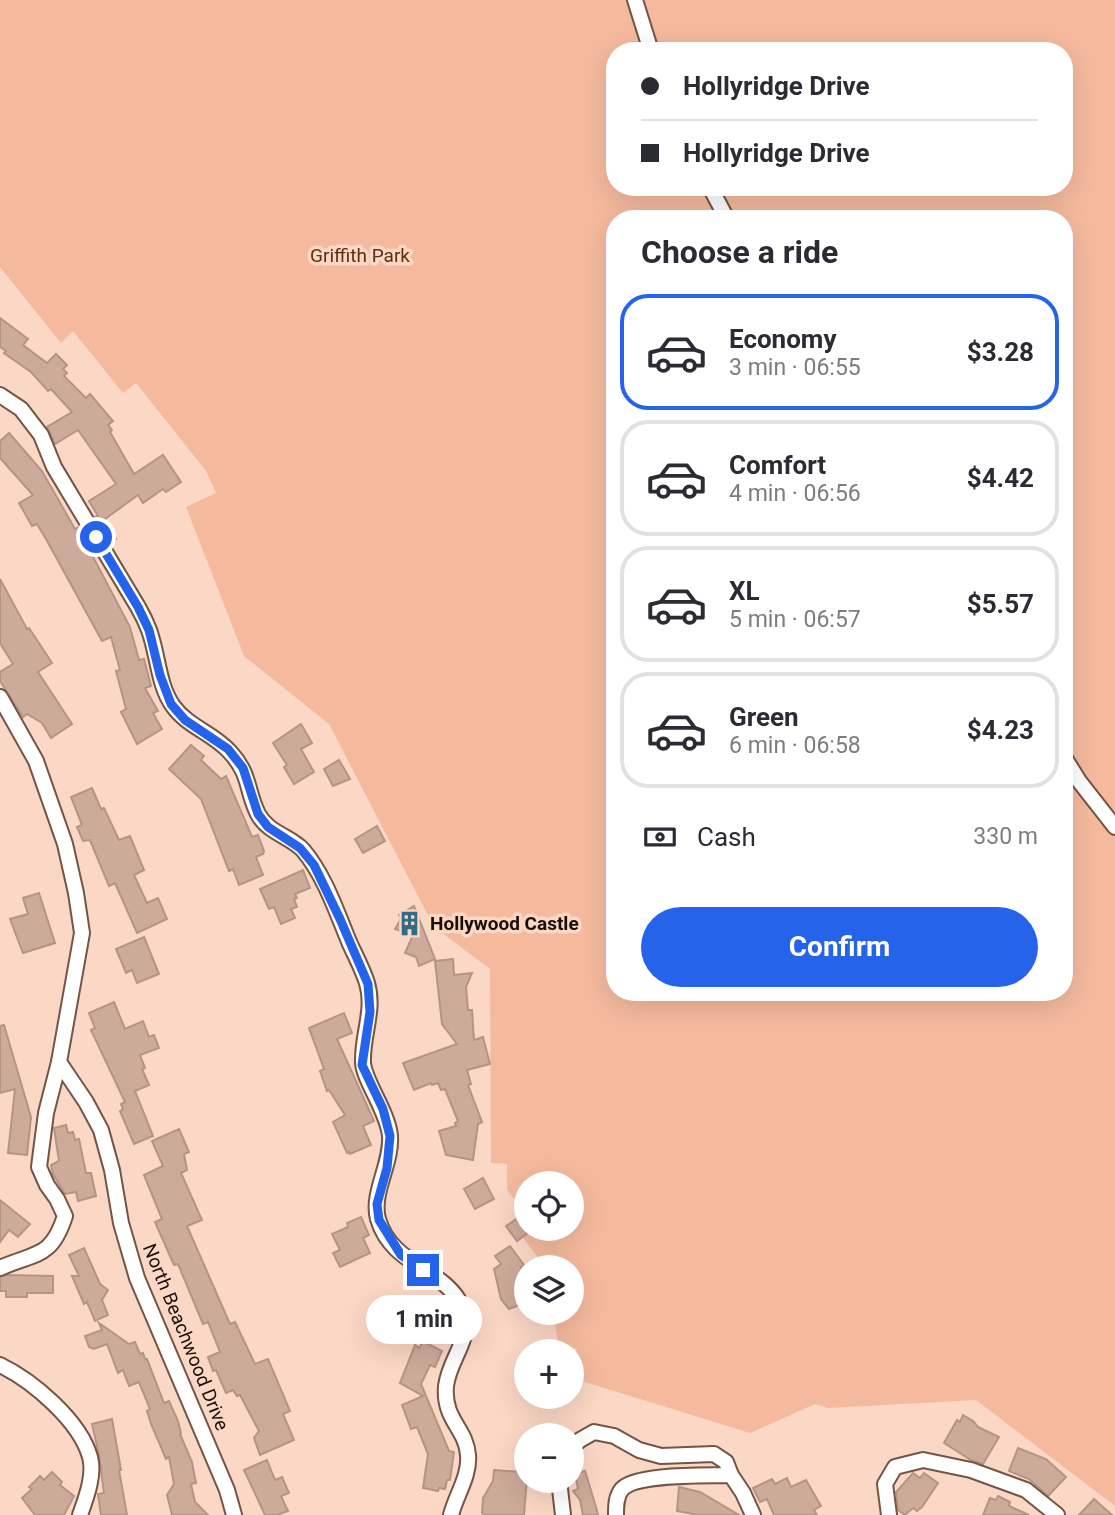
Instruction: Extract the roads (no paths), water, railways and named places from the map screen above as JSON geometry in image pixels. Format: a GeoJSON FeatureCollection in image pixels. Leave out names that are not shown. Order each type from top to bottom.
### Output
{"type":"FeatureCollection","features":[{"type":"Feature","properties":{"kind":"street"},"geometry":{"type":"LineString","coordinates":[[635,0],[648,42]]}},
{"type":"Feature","properties":{"kind":"street"},"geometry":{"type":"LineString","coordinates":[[0,395],[21,409],[41,435],[54,467],[138,607],[149,630],[160,675],[171,704],[185,720],[228,749],[243,768],[258,814],[268,827],[300,848],[314,865],[368,984],[370,1012],[362,1065],[383,1109],[390,1136],[387,1168],[377,1204],[379,1220],[401,1255],[445,1286],[458,1300],[465,1318],[465,1336],[447,1382],[445,1402],[465,1441],[468,1455],[467,1473],[451,1515]]}},
{"type":"Feature","properties":{"kind":"street"},"geometry":{"type":"LineString","coordinates":[[0,698],[36,761],[65,844],[82,933],[59,1062],[46,1113],[39,1167],[65,1216],[58,1236],[45,1250],[27,1260],[0,1268]]}},
{"type":"Feature","properties":{"kind":"street"},"geometry":{"type":"LineString","coordinates":[[1073,771],[1115,827]]}},
{"type":"Feature","properties":{"kind":"street","name":"North Beachwood Drive"},"geometry":{"type":"LineString","coordinates":[[59,1062],[101,1130],[112,1170],[121,1223],[137,1278],[222,1478],[234,1515]]}},
{"type":"Feature","properties":{"kind":"street"},"geometry":{"type":"LineString","coordinates":[[0,1365],[40,1392],[80,1434],[90,1459],[89,1488],[80,1515]]}},
{"type":"Feature","properties":{"kind":"street"},"geometry":{"type":"LineString","coordinates":[[584,1438],[594,1432],[614,1436],[639,1450],[661,1457],[714,1454],[726,1462],[753,1515]]}},
{"type":"Feature","properties":{"kind":"street"},"geometry":{"type":"LineString","coordinates":[[889,1515],[885,1483],[895,1467],[923,1460],[971,1470],[1026,1490],[1057,1515]]}},
{"type":"Feature","properties":{"kind":"street"},"geometry":{"type":"LineString","coordinates":[[616,1515],[617,1498],[624,1487],[644,1479],[731,1475]]}},
{"type":"Feature","properties":{"kind":"street"},"geometry":{"type":"LineString","coordinates":[[560,1493],[563,1515]]}},
{"type":"Feature","properties":{"kind":"place","name":"Hollywood Castle"},"geometry":{"type":"Point","coordinates":[410,923]}},
{"type":"Feature","properties":{"kind":"park label","name":"Griffith Park"},"geometry":{"type":"Point","coordinates":[360,255]}}]}
